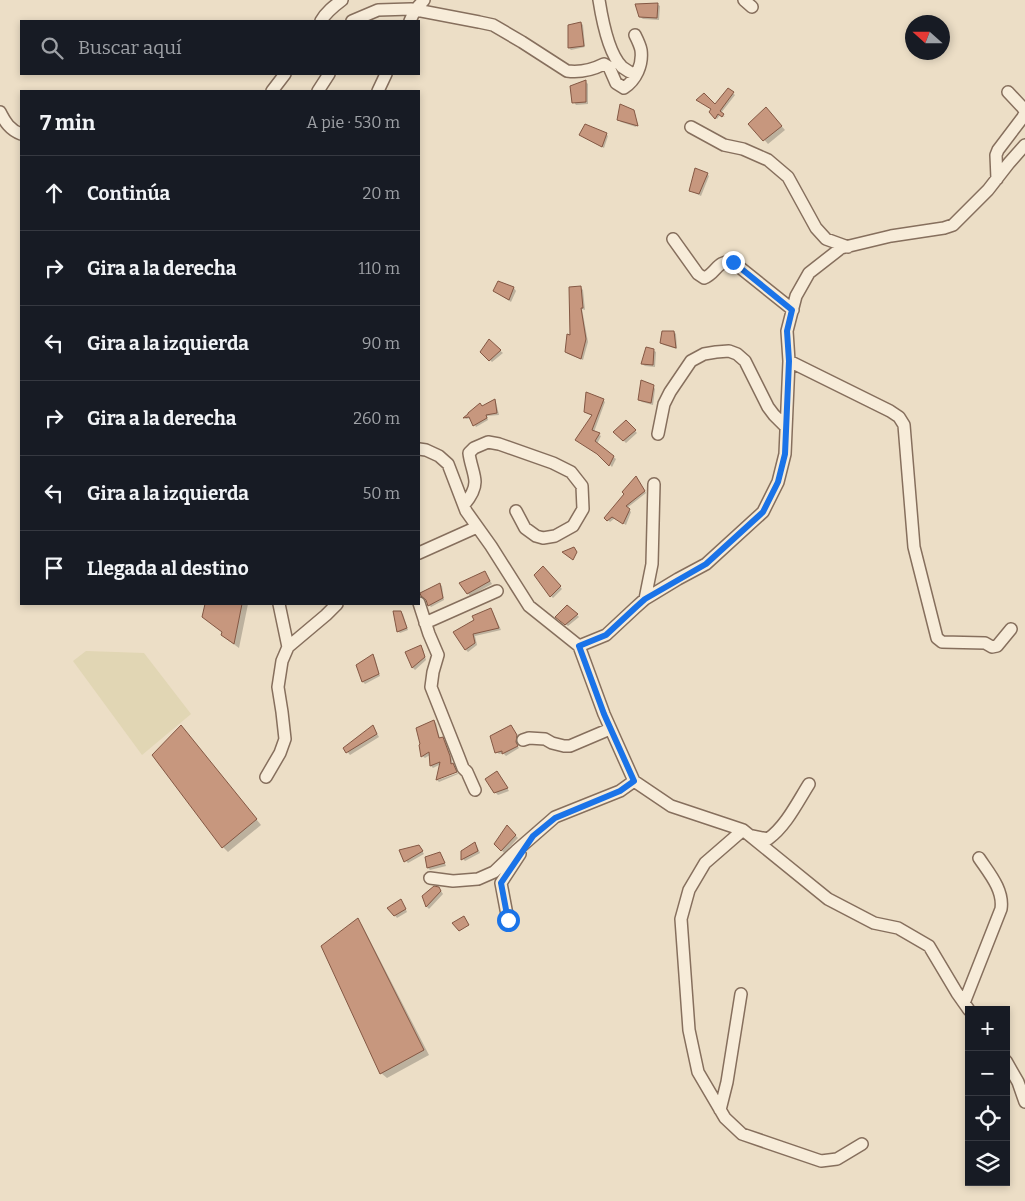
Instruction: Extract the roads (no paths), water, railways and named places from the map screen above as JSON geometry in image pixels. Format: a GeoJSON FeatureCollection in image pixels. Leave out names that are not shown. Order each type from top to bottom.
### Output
{"type":"FeatureCollection","features":[{"type":"Feature","properties":{"kind":"street"},"geometry":{"type":"LineString","coordinates":[[322,20],[342,0]]}},
{"type":"Feature","properties":{"kind":"street"},"geometry":{"type":"LineString","coordinates":[[411,20],[424,0]]}},
{"type":"Feature","properties":{"kind":"street"},"geometry":{"type":"LineString","coordinates":[[599,0],[604,27],[612,50],[622,66],[636,75]]}},
{"type":"Feature","properties":{"kind":"street"},"geometry":{"type":"LineString","coordinates":[[354,20],[378,10],[416,10],[479,22],[493,26],[522,42],[567,71],[592,70],[604,64],[609,66],[616,83],[624,88],[631,83],[641,66],[641,49],[635,35]]}},
{"type":"Feature","properties":{"kind":"street"},"geometry":{"type":"LineString","coordinates":[[273,90],[284,75]]}},
{"type":"Feature","properties":{"kind":"street"},"geometry":{"type":"LineString","coordinates":[[319,90],[327,75]]}},
{"type":"Feature","properties":{"kind":"street"},"geometry":{"type":"LineString","coordinates":[[378,90],[386,75]]}},
{"type":"Feature","properties":{"kind":"street"},"geometry":{"type":"LineString","coordinates":[[997,178],[996,155],[998,150],[1025,112],[1008,92]]}},
{"type":"Feature","properties":{"kind":"street"},"geometry":{"type":"LineString","coordinates":[[0,112],[7,125],[20,134]]}},
{"type":"Feature","properties":{"kind":"street"},"geometry":{"type":"LineString","coordinates":[[691,127],[724,145],[743,149],[768,160],[788,178],[816,228],[826,239],[848,247]]}},
{"type":"Feature","properties":{"kind":"street"},"geometry":{"type":"LineString","coordinates":[[579,646],[606,635],[645,599],[706,564],[763,512],[778,482],[785,454],[789,361],[787,331],[796,296],[809,273],[841,248],[891,236],[944,228],[952,225],[988,190],[1025,145]]}},
{"type":"Feature","properties":{"kind":"street"},"geometry":{"type":"LineString","coordinates":[[673,239],[698,274],[704,278],[725,261],[733,262],[792,310]]}},
{"type":"Feature","properties":{"kind":"street"},"geometry":{"type":"LineString","coordinates":[[658,434],[664,404],[691,361],[704,354],[722,352],[737,354],[745,360],[768,407],[774,416],[786,427]]}},
{"type":"Feature","properties":{"kind":"street"},"geometry":{"type":"LineString","coordinates":[[789,361],[890,411],[899,417],[904,425],[914,547],[936,638],[942,642],[985,643],[992,647],[997,646],[1011,629]]}},
{"type":"Feature","properties":{"kind":"street"},"geometry":{"type":"LineString","coordinates":[[464,505],[471,495],[475,483],[469,453],[474,448],[488,442],[553,463],[571,472],[582,486],[583,509],[573,526],[555,536],[543,538],[536,536],[525,528],[516,511]]}},
{"type":"Feature","properties":{"kind":"street"},"geometry":{"type":"LineString","coordinates":[[420,449],[439,456],[448,464],[466,511],[529,606],[579,646],[610,729],[634,781],[671,806],[762,839],[768,838],[775,833],[789,816],[809,784]]}},
{"type":"Feature","properties":{"kind":"street"},"geometry":{"type":"LineString","coordinates":[[645,599],[652,564],[654,484]]}},
{"type":"Feature","properties":{"kind":"street"},"geometry":{"type":"LineString","coordinates":[[420,553],[477,527]]}},
{"type":"Feature","properties":{"kind":"street"},"geometry":{"type":"LineString","coordinates":[[425,623],[497,591]]}},
{"type":"Feature","properties":{"kind":"street"},"geometry":{"type":"LineString","coordinates":[[279,605],[288,647]]}},
{"type":"Feature","properties":{"kind":"street"},"geometry":{"type":"LineString","coordinates":[[266,777],[285,739],[278,687],[282,661],[288,647],[335,605]]}},
{"type":"Feature","properties":{"kind":"street"},"geometry":{"type":"LineString","coordinates":[[420,605],[438,655],[431,686],[463,768],[467,772],[475,790]]}},
{"type":"Feature","properties":{"kind":"street"},"geometry":{"type":"LineString","coordinates":[[523,740],[529,738],[545,739],[552,743],[570,746],[610,729]]}},
{"type":"Feature","properties":{"kind":"street"},"geometry":{"type":"LineString","coordinates":[[430,878],[453,881],[478,879],[494,872],[555,818],[620,791],[634,781]]}},
{"type":"Feature","properties":{"kind":"street"},"geometry":{"type":"LineString","coordinates":[[747,833],[828,899],[874,923],[898,928],[929,946],[967,1006]]}},
{"type":"Feature","properties":{"kind":"street"},"geometry":{"type":"LineString","coordinates":[[747,833],[705,864],[689,890],[681,919],[689,1030],[698,1072],[724,1118],[742,1134],[821,1161],[837,1159],[862,1144]]}},
{"type":"Feature","properties":{"kind":"street"},"geometry":{"type":"LineString","coordinates":[[508,920],[501,883],[533,836]]}},
{"type":"Feature","properties":{"kind":"street"},"geometry":{"type":"LineString","coordinates":[[967,1006],[1001,909],[1002,901],[993,879],[979,858]]}},
{"type":"Feature","properties":{"kind":"street"},"geometry":{"type":"LineString","coordinates":[[720,1110],[727,1082],[741,994]]}},
{"type":"Feature","properties":{"kind":"street"},"geometry":{"type":"LineString","coordinates":[[1010,1068],[1024,1094]]}}]}
